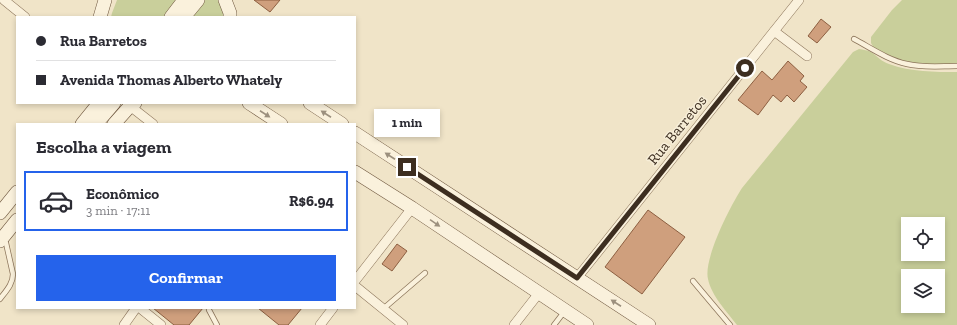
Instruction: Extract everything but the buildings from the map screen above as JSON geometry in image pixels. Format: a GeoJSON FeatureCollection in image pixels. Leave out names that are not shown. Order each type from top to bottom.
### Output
{"type":"FeatureCollection","features":[{"type":"Feature","properties":{"kind":"main road"},"geometry":{"type":"LineString","coordinates":[[100,16],[105,0]]}},
{"type":"Feature","properties":{"kind":"main road"},"geometry":{"type":"LineString","coordinates":[[172,16],[184,0]]}},
{"type":"Feature","properties":{"kind":"main road"},"geometry":{"type":"LineString","coordinates":[[185,16],[198,0]]}},
{"type":"Feature","properties":{"kind":"main road"},"geometry":{"type":"LineString","coordinates":[[225,0],[230,16]]}},
{"type":"Feature","properties":{"kind":"main road"},"geometry":{"type":"LineString","coordinates":[[72,123],[87,104]]}},
{"type":"Feature","properties":{"kind":"main road"},"geometry":{"type":"LineString","coordinates":[[83,123],[98,104]]}},
{"type":"Feature","properties":{"kind":"main road"},"geometry":{"type":"LineString","coordinates":[[97,123],[113,104]]}},
{"type":"Feature","properties":{"kind":"main road"},"geometry":{"type":"LineString","coordinates":[[115,123],[132,104]]}},
{"type":"Feature","properties":{"kind":"main road"},"geometry":{"type":"LineString","coordinates":[[251,104],[279,123]]}},
{"type":"Feature","properties":{"kind":"main road"},"geometry":{"type":"LineString","coordinates":[[312,104],[340,123]]}},
{"type":"Feature","properties":{"kind":"main road"},"geometry":{"type":"LineString","coordinates":[[356,134],[649,325]]}},
{"type":"Feature","properties":{"kind":"main road"},"geometry":{"type":"LineString","coordinates":[[356,173],[412,208],[587,325]]}},
{"type":"Feature","properties":{"kind":"main road"},"geometry":{"type":"LineString","coordinates":[[0,213],[16,193]]}},
{"type":"Feature","properties":{"kind":"main road"},"geometry":{"type":"LineString","coordinates":[[0,222],[16,203]]}},
{"type":"Feature","properties":{"kind":"main road"},"geometry":{"type":"LineString","coordinates":[[2,244],[16,222]]}},
{"type":"Feature","properties":{"kind":"main road"},"geometry":{"type":"LineString","coordinates":[[2,244],[16,233]]}},
{"type":"Feature","properties":{"kind":"street"},"geometry":{"type":"LineString","coordinates":[[4,0],[25,16]]}},
{"type":"Feature","properties":{"kind":"street","name":"Rua Barretos"},"geometry":{"type":"LineString","coordinates":[[577,278],[799,0]]}},
{"type":"Feature","properties":{"kind":"street"},"geometry":{"type":"LineString","coordinates":[[774,31],[807,56]]}},
{"type":"Feature","properties":{"kind":"street"},"geometry":{"type":"LineString","coordinates":[[132,104],[152,123]]}},
{"type":"Feature","properties":{"kind":"street"},"geometry":{"type":"LineString","coordinates":[[356,280],[412,208]]}},
{"type":"Feature","properties":{"kind":"street"},"geometry":{"type":"LineString","coordinates":[[356,287],[403,325]]}},
{"type":"Feature","properties":{"kind":"street"},"geometry":{"type":"LineString","coordinates":[[514,325],[539,293]]}},
{"type":"Feature","properties":{"kind":"street"},"geometry":{"type":"LineString","coordinates":[[124,325],[135,309]]}},
{"type":"Feature","properties":{"kind":"street"},"geometry":{"type":"LineString","coordinates":[[141,309],[161,325]]}},
{"type":"Feature","properties":{"kind":"street"},"geometry":{"type":"LineString","coordinates":[[320,325],[333,309]]}},
{"type":"Feature","properties":{"kind":"lane"},"geometry":{"type":"LineString","coordinates":[[854,39],[891,59],[907,64],[924,67],[957,66]]}},
{"type":"Feature","properties":{"kind":"lane"},"geometry":{"type":"LineString","coordinates":[[0,299],[12,283],[13,279],[13,274],[2,244]]}},
{"type":"Feature","properties":{"kind":"lane"},"geometry":{"type":"LineString","coordinates":[[383,309],[425,273]]}},
{"type":"Feature","properties":{"kind":"lane"},"geometry":{"type":"LineString","coordinates":[[693,282],[730,325]]}},
{"type":"Feature","properties":{"kind":"lane"},"geometry":{"type":"LineString","coordinates":[[209,310],[217,325]]}},
{"type":"Feature","properties":{"kind":"lane"},"geometry":{"type":"LineString","coordinates":[[554,325],[565,310]]}},
{"type":"Feature","properties":{"kind":"green space"},"geometry":{"type":"Polygon","coordinates":[[[117,0],[219,0],[225,16],[111,16],[117,0]]]}},
{"type":"Feature","properties":{"kind":"green space"},"geometry":{"type":"Polygon","coordinates":[[[902,0],[957,0],[957,66],[907,64],[875,50],[871,43],[871,37],[892,10],[902,0]]]}},
{"type":"Feature","properties":{"kind":"green space"},"geometry":{"type":"Polygon","coordinates":[[[859,49],[868,51],[886,63],[906,69],[932,72],[957,72],[957,325],[737,325],[712,291],[708,279],[708,270],[719,232],[742,188],[853,52],[859,49]]]}},
{"type":"Feature","properties":{"kind":"route"},"geometry":{"type":"LineString","coordinates":[[407,167],[577,278],[745,68]]}}]}
